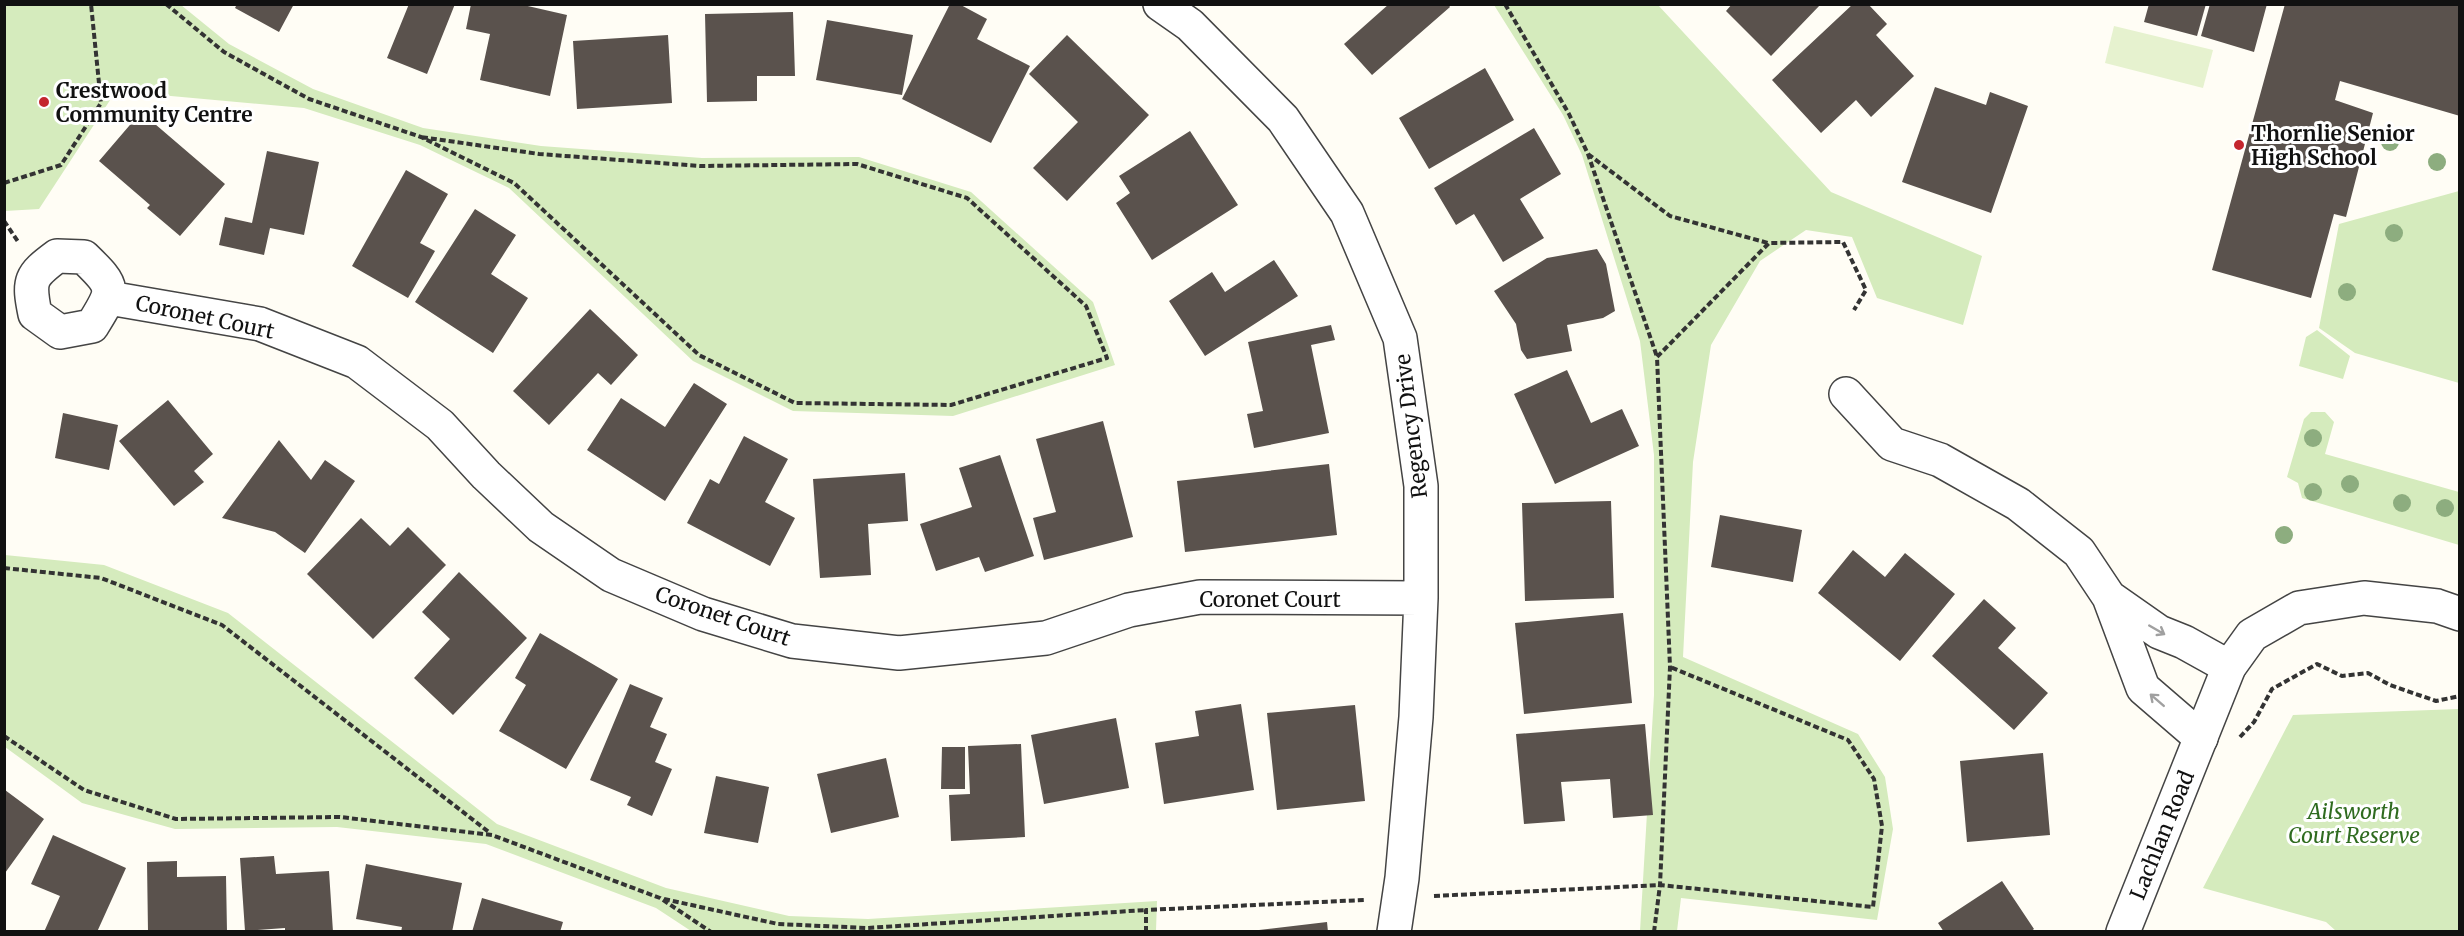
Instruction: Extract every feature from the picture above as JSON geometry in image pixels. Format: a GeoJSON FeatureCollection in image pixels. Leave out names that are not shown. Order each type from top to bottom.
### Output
{"type":"FeatureCollection","features":[{"type":"Feature","properties":{"kind":"street","name":"Regency Drive"},"geometry":{"type":"LineString","coordinates":[[1160,4],[1190,25],[1283,119],[1347,213],[1400,338],[1421,486],[1421,598],[1416,717],[1402,878],[1394,932]]}},
{"type":"Feature","properties":{"kind":"street","name":"Coronet Court"},"geometry":{"type":"LineString","coordinates":[[109,298],[260,324],[357,362],[440,425],[486,475],[541,527],[611,575],[703,614],[792,640],[899,653],[1046,638],[1129,610],[1200,597],[1421,598]]}},
{"type":"Feature","properties":{"kind":"street"},"geometry":{"type":"LineString","coordinates":[[1846,394],[1892,444],[1940,460],[2018,504],[2079,552],[2109,597],[2143,688],[2201,738]]}},
{"type":"Feature","properties":{"kind":"street"},"geometry":{"type":"LineString","coordinates":[[2109,597],[2159,632],[2184,642],[2229,667]]}},
{"type":"Feature","properties":{"kind":"street","name":"Lachlan Road"},"geometry":{"type":"LineString","coordinates":[[2123,932],[2229,667],[2252,635],[2299,608],[2364,598],[2437,606],[2460,614]]}},
{"type":"Feature","properties":{"kind":"path"},"geometry":{"type":"LineString","coordinates":[[4,183],[61,165],[101,103],[91,4]]}},
{"type":"Feature","properties":{"kind":"path"},"geometry":{"type":"LineString","coordinates":[[166,4],[224,52],[309,99],[421,137],[514,183],[699,355],[795,403],[951,405],[1107,358],[1086,306],[967,198],[857,164],[700,166],[539,154],[421,137]]}},
{"type":"Feature","properties":{"kind":"path"},"geometry":{"type":"LineString","coordinates":[[1505,4],[1569,114],[1588,154],[1657,357],[1670,667],[1660,885],[1654,932]]}},
{"type":"Feature","properties":{"kind":"path"},"geometry":{"type":"LineString","coordinates":[[1588,154],[1670,216],[1769,243],[1843,242],[1866,290],[1854,310]]}},
{"type":"Feature","properties":{"kind":"path"},"geometry":{"type":"LineString","coordinates":[[1657,357],[1769,243]]}},
{"type":"Feature","properties":{"kind":"path"},"geometry":{"type":"LineString","coordinates":[[4,568],[101,578],[222,625],[492,834]]}},
{"type":"Feature","properties":{"kind":"path"},"geometry":{"type":"LineString","coordinates":[[2238,740],[2254,722],[2272,689],[2317,664],[2342,676],[2368,673],[2390,685],[2436,701],[2460,696]]}},
{"type":"Feature","properties":{"kind":"path"},"geometry":{"type":"LineString","coordinates":[[1427,897],[1660,885],[1873,907],[1882,826],[1874,779],[1848,740],[1670,667]]}},
{"type":"Feature","properties":{"kind":"path"},"geometry":{"type":"LineString","coordinates":[[4,736],[84,790],[176,819],[340,817],[492,834],[660,898],[778,924],[867,928],[1146,910],[1370,900]]}},
{"type":"Feature","properties":{"kind":"path"},"geometry":{"type":"LineString","coordinates":[[660,898],[711,932]]}},
{"type":"Feature","properties":{"kind":"path"},"geometry":{"type":"LineString","coordinates":[[1146,910],[1146,932]]}},
{"type":"Feature","properties":{"kind":"green space"},"geometry":{"type":"Polygon","coordinates":[[[5,4],[181,5],[229,44],[313,89],[423,128],[541,146],[702,158],[859,157],[971,192],[1093,302],[1115,365],[953,416],[793,411],[693,361],[509,188],[420,145],[304,108],[116,91],[39,209],[5,211],[5,4]]]}},
{"type":"Feature","properties":{"kind":"green space"},"geometry":{"type":"Polygon","coordinates":[[[1494,5],[1658,5],[1831,192],[1982,256],[1963,325],[1877,298],[1852,237],[1806,230],[1760,261],[1711,345],[1693,462],[1683,657],[1858,734],[1885,777],[1893,829],[1877,920],[1681,898],[1677,931],[1640,931],[1654,695],[1654,455],[1640,341],[1582,155],[1563,115],[1494,5]]]}},
{"type":"Feature","properties":{"kind":"green space"},"geometry":{"type":"Polygon","coordinates":[[[2114,26],[2213,50],[2203,88],[2105,63],[2114,26]]]}},
{"type":"Feature","properties":{"kind":"green space"},"geometry":{"type":"Polygon","coordinates":[[[2459,191],[2459,383],[2355,353],[2319,328],[2339,224],[2459,191]]]}},
{"type":"Feature","properties":{"kind":"green space"},"geometry":{"type":"Polygon","coordinates":[[[2317,330],[2350,356],[2343,379],[2299,366],[2306,337],[2317,330]]]}},
{"type":"Feature","properties":{"kind":"green space"},"geometry":{"type":"Polygon","coordinates":[[[2311,412],[2325,412],[2334,422],[2325,454],[2459,492],[2459,545],[2302,498],[2298,483],[2287,477],[2304,419],[2311,412]]]}},
{"type":"Feature","properties":{"kind":"green space"},"geometry":{"type":"Polygon","coordinates":[[[5,555],[104,565],[228,613],[497,824],[666,888],[789,916],[868,919],[1157,901],[1156,931],[691,931],[656,908],[486,844],[337,827],[175,829],[82,803],[5,747],[5,555]]]}},
{"type":"Feature","properties":{"kind":"green space","name":"Ailsworth Court Reserve"},"geometry":{"type":"Polygon","coordinates":[[[2459,709],[2459,931],[2336,931],[2326,922],[2203,888],[2293,715],[2459,709]]]}},
{"type":"Feature","properties":{"kind":"building"},"geometry":{"type":"Polygon","coordinates":[[[237,4],[294,4],[279,32],[235,8],[237,4]]]}},
{"type":"Feature","properties":{"kind":"building"},"geometry":{"type":"Polygon","coordinates":[[[409,4],[455,4],[427,74],[387,58],[409,4]]]}},
{"type":"Feature","properties":{"kind":"building"},"geometry":{"type":"Polygon","coordinates":[[[471,4],[519,4],[567,15],[550,96],[480,80],[490,34],[466,29],[471,4]]]}},
{"type":"Feature","properties":{"kind":"building"},"geometry":{"type":"Polygon","coordinates":[[[950,4],[959,4],[987,19],[977,39],[1030,66],[991,143],[902,99],[950,4]]]}},
{"type":"Feature","properties":{"kind":"building"},"geometry":{"type":"Polygon","coordinates":[[[1389,4],[1448,4],[1450,7],[1372,75],[1344,44],[1389,4]]]}},
{"type":"Feature","properties":{"kind":"building"},"geometry":{"type":"Polygon","coordinates":[[[1732,4],[1821,4],[1771,56],[1726,11],[1732,4]]]}},
{"type":"Feature","properties":{"kind":"building"},"geometry":{"type":"Polygon","coordinates":[[[1853,4],[1868,4],[1887,24],[1876,35],[1914,76],[1871,117],[1856,100],[1821,133],[1772,80],[1853,4]]]}},
{"type":"Feature","properties":{"kind":"building"},"geometry":{"type":"Polygon","coordinates":[[[2149,4],[2206,4],[2197,36],[2144,22],[2149,4]]]}},
{"type":"Feature","properties":{"kind":"building"},"geometry":{"type":"Polygon","coordinates":[[[2210,4],[2267,4],[2254,52],[2201,36],[2210,4]]]}},
{"type":"Feature","properties":{"kind":"building"},"geometry":{"type":"Polygon","coordinates":[[[2285,4],[2460,4],[2460,116],[2340,81],[2335,100],[2373,113],[2346,217],[2334,214],[2311,298],[2212,270],[2285,4]]]}},
{"type":"Feature","properties":{"kind":"building"},"geometry":{"type":"Polygon","coordinates":[[[793,12],[795,76],[757,76],[757,101],[707,102],[705,14],[793,12]]]}},
{"type":"Feature","properties":{"kind":"building"},"geometry":{"type":"Polygon","coordinates":[[[827,20],[913,35],[902,95],[816,80],[827,20]]]}},
{"type":"Feature","properties":{"kind":"building"},"geometry":{"type":"Polygon","coordinates":[[[668,35],[672,103],[577,109],[573,41],[668,35]]]}},
{"type":"Feature","properties":{"kind":"building"},"geometry":{"type":"Polygon","coordinates":[[[1067,35],[1149,115],[1067,201],[1033,168],[1078,122],[1029,74],[1067,35]]]}},
{"type":"Feature","properties":{"kind":"building"},"geometry":{"type":"Polygon","coordinates":[[[1485,68],[1514,120],[1429,169],[1399,118],[1485,68]]]}},
{"type":"Feature","properties":{"kind":"building"},"geometry":{"type":"Polygon","coordinates":[[[1935,87],[1986,105],[1990,92],[2028,106],[1991,213],[1902,182],[1935,87]]]}},
{"type":"Feature","properties":{"kind":"building"},"geometry":{"type":"Polygon","coordinates":[[[141,112],[225,184],[180,236],[147,208],[150,205],[99,161],[141,112]]]}},
{"type":"Feature","properties":{"kind":"building"},"geometry":{"type":"Polygon","coordinates":[[[1534,128],[1561,174],[1520,199],[1544,238],[1503,262],[1474,214],[1456,225],[1434,188],[1534,128]]]}},
{"type":"Feature","properties":{"kind":"building"},"geometry":{"type":"Polygon","coordinates":[[[1190,131],[1238,205],[1152,260],[1116,203],[1130,193],[1119,176],[1190,131]]]}},
{"type":"Feature","properties":{"kind":"building"},"geometry":{"type":"Polygon","coordinates":[[[267,151],[319,162],[304,235],[270,228],[264,255],[219,245],[225,217],[252,223],[267,151]]]}},
{"type":"Feature","properties":{"kind":"building"},"geometry":{"type":"Polygon","coordinates":[[[406,170],[448,194],[420,243],[435,251],[408,298],[352,266],[406,170]]]}},
{"type":"Feature","properties":{"kind":"building"},"geometry":{"type":"Polygon","coordinates":[[[475,209],[516,235],[491,274],[528,298],[493,353],[415,302],[475,209]]]}},
{"type":"Feature","properties":{"kind":"building"},"geometry":{"type":"Polygon","coordinates":[[[1597,249],[1606,264],[1615,311],[1603,318],[1567,325],[1572,351],[1527,359],[1521,350],[1516,324],[1494,291],[1547,258],[1597,249]]]}},
{"type":"Feature","properties":{"kind":"building"},"geometry":{"type":"Polygon","coordinates":[[[1274,260],[1298,296],[1205,356],[1169,301],[1212,272],[1225,292],[1274,260]]]}},
{"type":"Feature","properties":{"kind":"building"},"geometry":{"type":"Polygon","coordinates":[[[590,309],[638,355],[611,385],[598,373],[549,425],[513,391],[590,309]]]}},
{"type":"Feature","properties":{"kind":"building"},"geometry":{"type":"Polygon","coordinates":[[[1331,325],[1335,340],[1311,345],[1329,433],[1254,448],[1247,414],[1263,411],[1248,342],[1331,325]]]}},
{"type":"Feature","properties":{"kind":"building"},"geometry":{"type":"Polygon","coordinates":[[[1567,370],[1591,423],[1622,409],[1639,446],[1555,484],[1514,394],[1567,370]]]}},
{"type":"Feature","properties":{"kind":"building"},"geometry":{"type":"Polygon","coordinates":[[[694,383],[727,404],[665,501],[587,450],[621,398],[665,427],[694,383]]]}},
{"type":"Feature","properties":{"kind":"building"},"geometry":{"type":"Polygon","coordinates":[[[168,400],[213,454],[194,471],[204,482],[174,506],[119,441],[168,400]]]}},
{"type":"Feature","properties":{"kind":"building"},"geometry":{"type":"Polygon","coordinates":[[[63,413],[118,425],[109,470],[55,458],[63,413]]]}},
{"type":"Feature","properties":{"kind":"building"},"geometry":{"type":"Polygon","coordinates":[[[1103,421],[1133,537],[1044,560],[1033,518],[1056,512],[1036,439],[1103,421]]]}},
{"type":"Feature","properties":{"kind":"building"},"geometry":{"type":"Polygon","coordinates":[[[744,436],[788,459],[765,502],[795,518],[770,566],[687,523],[710,479],[719,484],[744,436]]]}},
{"type":"Feature","properties":{"kind":"building"},"geometry":{"type":"Polygon","coordinates":[[[279,440],[311,480],[325,460],[355,481],[305,553],[275,532],[222,518],[279,440]]]}},
{"type":"Feature","properties":{"kind":"building"},"geometry":{"type":"Polygon","coordinates":[[[1000,455],[1034,556],[985,572],[979,557],[936,571],[920,524],[972,507],[959,468],[1000,455]]]}},
{"type":"Feature","properties":{"kind":"building"},"geometry":{"type":"Polygon","coordinates":[[[1329,464],[1337,535],[1185,552],[1177,481],[1329,464]]]}},
{"type":"Feature","properties":{"kind":"building"},"geometry":{"type":"Polygon","coordinates":[[[905,473],[908,521],[868,524],[871,575],[820,578],[813,479],[905,473]]]}},
{"type":"Feature","properties":{"kind":"building"},"geometry":{"type":"Polygon","coordinates":[[[1611,501],[1614,598],[1525,601],[1522,503],[1611,501]]]}},
{"type":"Feature","properties":{"kind":"building"},"geometry":{"type":"Polygon","coordinates":[[[1720,515],[1802,530],[1793,582],[1711,567],[1720,515]]]}},
{"type":"Feature","properties":{"kind":"building"},"geometry":{"type":"Polygon","coordinates":[[[361,518],[390,546],[408,527],[446,565],[373,639],[307,574],[361,518]]]}},
{"type":"Feature","properties":{"kind":"building"},"geometry":{"type":"Polygon","coordinates":[[[1853,550],[1885,577],[1905,553],[1955,594],[1900,661],[1818,593],[1853,550]]]}},
{"type":"Feature","properties":{"kind":"building"},"geometry":{"type":"Polygon","coordinates":[[[459,572],[527,638],[453,715],[414,678],[450,639],[422,612],[459,572]]]}},
{"type":"Feature","properties":{"kind":"building"},"geometry":{"type":"Polygon","coordinates":[[[1984,599],[2016,628],[1998,648],[2048,693],[2014,730],[1932,656],[1984,599]]]}},
{"type":"Feature","properties":{"kind":"building"},"geometry":{"type":"Polygon","coordinates":[[[1623,613],[1632,703],[1524,714],[1515,623],[1623,613]]]}},
{"type":"Feature","properties":{"kind":"building"},"geometry":{"type":"Polygon","coordinates":[[[540,633],[618,679],[566,769],[499,731],[526,685],[515,678],[540,633]]]}},
{"type":"Feature","properties":{"kind":"building"},"geometry":{"type":"Polygon","coordinates":[[[630,684],[663,698],[650,727],[667,734],[655,762],[672,769],[652,816],[627,805],[631,797],[590,780],[630,684]]]}},
{"type":"Feature","properties":{"kind":"building"},"geometry":{"type":"Polygon","coordinates":[[[1241,704],[1254,790],[1164,804],[1155,743],[1199,736],[1195,711],[1241,704]]]}},
{"type":"Feature","properties":{"kind":"building"},"geometry":{"type":"Polygon","coordinates":[[[1355,705],[1365,801],[1277,810],[1267,713],[1355,705]]]}},
{"type":"Feature","properties":{"kind":"building"},"geometry":{"type":"Polygon","coordinates":[[[1116,718],[1129,788],[1044,804],[1031,735],[1116,718]]]}},
{"type":"Feature","properties":{"kind":"building"},"geometry":{"type":"Polygon","coordinates":[[[1645,724],[1653,815],[1613,818],[1610,779],[1561,782],[1565,821],[1524,824],[1516,734],[1645,724]]]}},
{"type":"Feature","properties":{"kind":"building"},"geometry":{"type":"Polygon","coordinates":[[[1021,744],[1025,837],[951,841],[949,795],[970,794],[968,746],[1021,744]]]}},
{"type":"Feature","properties":{"kind":"building"},"geometry":{"type":"Polygon","coordinates":[[[942,747],[965,747],[965,789],[941,789],[942,747]]]}},
{"type":"Feature","properties":{"kind":"building"},"geometry":{"type":"Polygon","coordinates":[[[2043,753],[2050,835],[1967,842],[1960,761],[2043,753]]]}},
{"type":"Feature","properties":{"kind":"building"},"geometry":{"type":"Polygon","coordinates":[[[886,758],[899,817],[831,833],[817,774],[886,758]]]}},
{"type":"Feature","properties":{"kind":"building"},"geometry":{"type":"Polygon","coordinates":[[[716,776],[769,787],[758,843],[704,833],[716,776]]]}},
{"type":"Feature","properties":{"kind":"building"},"geometry":{"type":"Polygon","coordinates":[[[5,790],[44,819],[5,873],[5,790]]]}},
{"type":"Feature","properties":{"kind":"building"},"geometry":{"type":"Polygon","coordinates":[[[53,835],[126,868],[97,932],[44,932],[60,896],[31,884],[53,835]]]}},
{"type":"Feature","properties":{"kind":"building"},"geometry":{"type":"Polygon","coordinates":[[[274,856],[276,874],[329,871],[333,932],[285,932],[285,928],[245,931],[240,858],[274,856]]]}},
{"type":"Feature","properties":{"kind":"building"},"geometry":{"type":"Polygon","coordinates":[[[177,861],[177,877],[226,876],[227,932],[148,932],[147,862],[177,861]]]}},
{"type":"Feature","properties":{"kind":"building"},"geometry":{"type":"Polygon","coordinates":[[[366,864],[462,883],[452,932],[401,932],[402,927],[356,919],[366,864]]]}},
{"type":"Feature","properties":{"kind":"building"},"geometry":{"type":"Polygon","coordinates":[[[2002,881],[2034,929],[2030,932],[1944,932],[1938,923],[2002,881]]]}},
{"type":"Feature","properties":{"kind":"building"},"geometry":{"type":"Polygon","coordinates":[[[482,898],[563,922],[560,932],[472,932],[482,898]]]}},
{"type":"Feature","properties":{"kind":"building"},"geometry":{"type":"Polygon","coordinates":[[[1327,922],[1328,932],[1259,932],[1259,930],[1327,922]]]}},
{"type":"Feature","properties":{"kind":"place","name":"Crestwood Community Centre"},"geometry":{"type":"Point","coordinates":[44,102]}},
{"type":"Feature","properties":{"kind":"place","name":"Thornlie Senior High School"},"geometry":{"type":"Point","coordinates":[2239,145]}}]}
